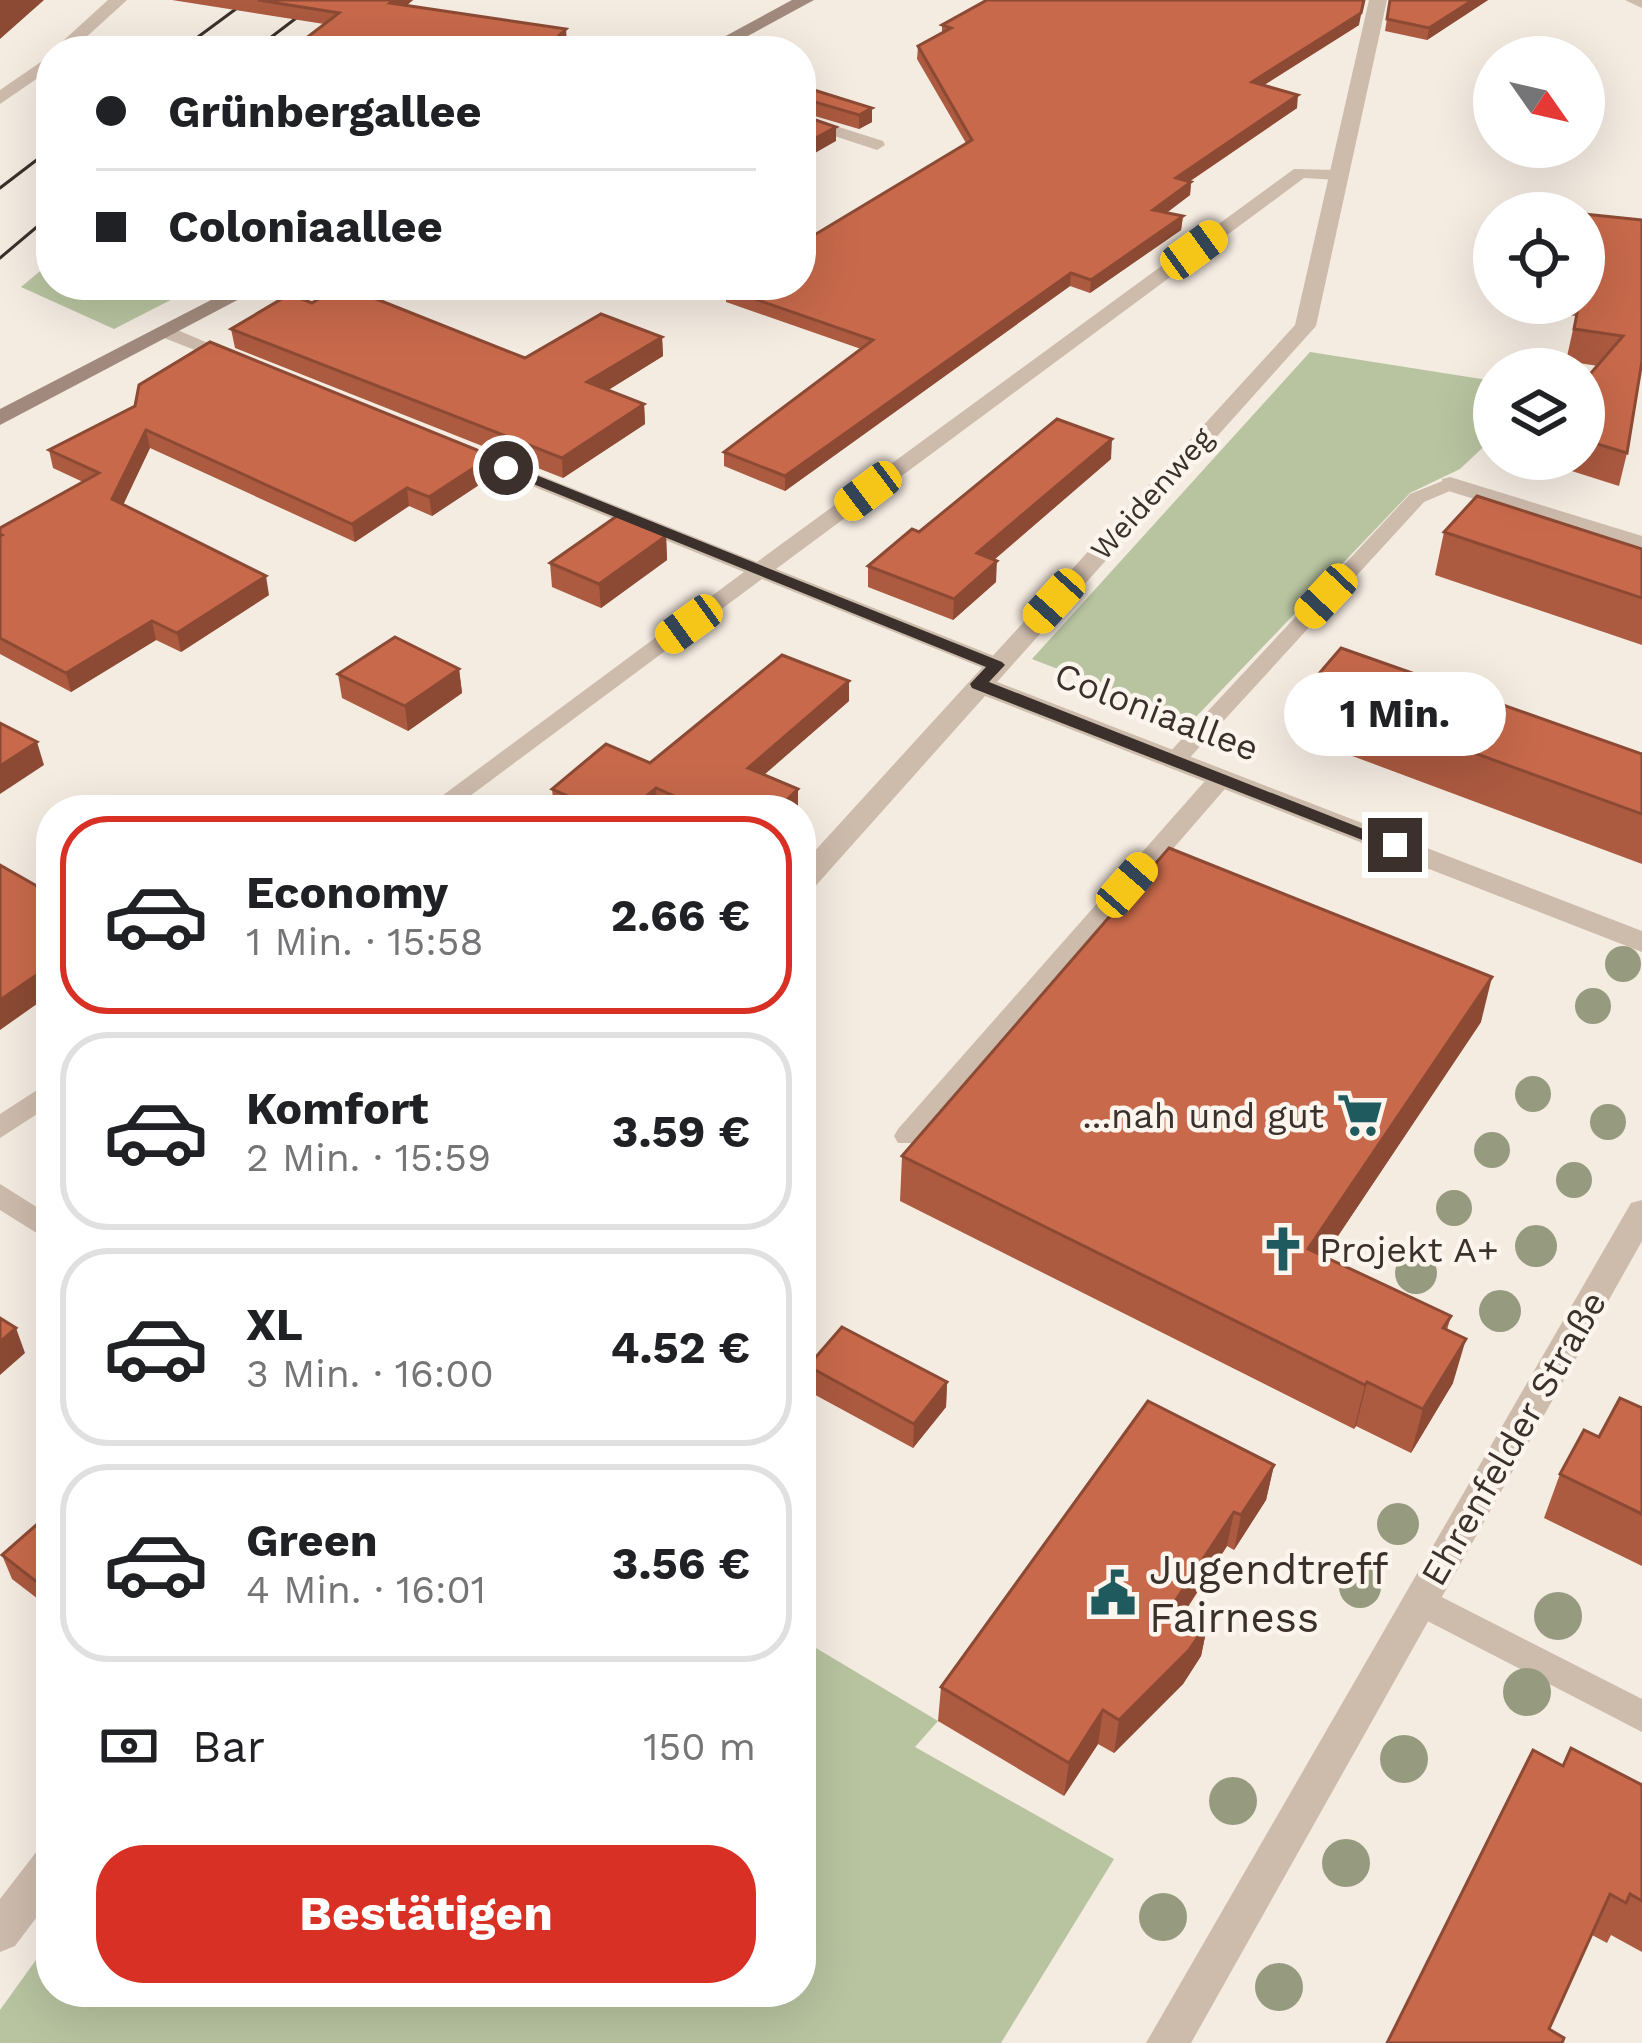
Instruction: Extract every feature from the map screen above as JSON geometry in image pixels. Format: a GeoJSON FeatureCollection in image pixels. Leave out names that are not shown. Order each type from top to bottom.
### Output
{"type":"FeatureCollection","features":[{"type":"Feature","properties":{"kind":"street"},"geometry":{"type":"LineString","coordinates":[[78,36],[118,0]]}},
{"type":"Feature","properties":{"kind":"street"},"geometry":{"type":"LineString","coordinates":[[736,36],[806,0]]}},
{"type":"Feature","properties":{"kind":"street","name":"Weidenweg"},"geometry":{"type":"LineString","coordinates":[[816,867],[1305,326],[1378,0]]}},
{"type":"Feature","properties":{"kind":"street"},"geometry":{"type":"LineString","coordinates":[[0,99],[36,71]]}},
{"type":"Feature","properties":{"kind":"street"},"geometry":{"type":"LineString","coordinates":[[0,418],[227,300]]}},
{"type":"Feature","properties":{"kind":"street"},"geometry":{"type":"LineString","coordinates":[[1450,484],[1642,544]]}},
{"type":"Feature","properties":{"kind":"street","name":"Coloniaallee"},"geometry":{"type":"LineString","coordinates":[[987,675],[1175,760],[1642,941]]}},
{"type":"Feature","properties":{"kind":"street","name":"Ehrenfelder Straße"},"geometry":{"type":"LineString","coordinates":[[1167,2043],[1642,1213]]}},
{"type":"Feature","properties":{"kind":"street"},"geometry":{"type":"LineString","coordinates":[[0,1932],[36,1885]]}},
{"type":"Feature","properties":{"kind":"lane"},"geometry":{"type":"LineString","coordinates":[[816,125],[877,145]]}},
{"type":"Feature","properties":{"kind":"lane"},"geometry":{"type":"LineString","coordinates":[[455,795],[1300,173],[1337,175]]}},
{"type":"Feature","properties":{"kind":"lane"},"geometry":{"type":"LineString","coordinates":[[166,332],[254,367]]}},
{"type":"Feature","properties":{"kind":"lane"},"geometry":{"type":"LineString","coordinates":[[430,438],[761,571],[987,675]]}},
{"type":"Feature","properties":{"kind":"lane"},"geometry":{"type":"LineString","coordinates":[[1175,760],[1417,497],[1450,484]]}},
{"type":"Feature","properties":{"kind":"lane"},"geometry":{"type":"LineString","coordinates":[[908,1136],[1221,778]]}},
{"type":"Feature","properties":{"kind":"lane"},"geometry":{"type":"LineString","coordinates":[[0,1128],[36,1102]]}},
{"type":"Feature","properties":{"kind":"lane"},"geometry":{"type":"LineString","coordinates":[[0,1195],[36,1221]]}},
{"type":"Feature","properties":{"kind":"lane","name":"Ehrenfelder Straße"},"geometry":{"type":"LineString","coordinates":[[1420,1600],[1642,1716]]}},
{"type":"Feature","properties":{"kind":"green space"},"geometry":{"type":"Polygon","coordinates":[[[36,274],[36,294],[21,287],[36,274]]]}},
{"type":"Feature","properties":{"kind":"green space"},"geometry":{"type":"Polygon","coordinates":[[[50,300],[171,300],[114,329],[50,300]]]}},
{"type":"Feature","properties":{"kind":"green space"},"geometry":{"type":"Polygon","coordinates":[[[1310,352],[1473,378],[1473,457],[1460,469],[1410,493],[1192,721],[1032,659],[1310,352]]]}},
{"type":"Feature","properties":{"kind":"green space"},"geometry":{"type":"Polygon","coordinates":[[[816,1648],[938,1721],[915,1747],[1114,1859],[1001,2043],[0,2043],[0,2010],[36,1960],[36,2007],[816,2007],[816,1648]]]}},
{"type":"Feature","properties":{"kind":"building"},"geometry":{"type":"Polygon","coordinates":[[[258,0],[394,0],[390,3],[566,29],[558,36],[309,36],[339,13],[258,0]]]}},
{"type":"Feature","properties":{"kind":"building"},"geometry":{"type":"Polygon","coordinates":[[[987,0],[1364,0],[1361,13],[1252,82],[1298,95],[1176,178],[1191,182],[1153,210],[1183,216],[1091,280],[1071,273],[785,476],[724,452],[873,340],[758,300],[816,300],[816,234],[972,140],[918,46],[951,28],[942,25],[987,0]]]}},
{"type":"Feature","properties":{"kind":"building"},"geometry":{"type":"Polygon","coordinates":[[[1390,0],[1473,0],[1429,28],[1387,19],[1390,0]]]}},
{"type":"Feature","properties":{"kind":"building"},"geometry":{"type":"Polygon","coordinates":[[[816,91],[872,108],[859,115],[816,102],[816,91]]]}},
{"type":"Feature","properties":{"kind":"building"},"geometry":{"type":"Polygon","coordinates":[[[816,120],[836,127],[816,138],[816,120]]]}},
{"type":"Feature","properties":{"kind":"building"},"geometry":{"type":"Polygon","coordinates":[[[1605,216],[1642,220],[1642,361],[1627,453],[1605,446],[1605,357],[1623,336],[1574,329],[1575,324],[1605,324],[1605,216]]]}},
{"type":"Feature","properties":{"kind":"building"},"geometry":{"type":"Polygon","coordinates":[[[280,300],[379,300],[525,358],[601,314],[662,337],[587,382],[644,404],[562,458],[231,329],[280,300]]]}},
{"type":"Feature","properties":{"kind":"building"},"geometry":{"type":"Polygon","coordinates":[[[210,342],[492,456],[429,497],[407,488],[352,524],[146,430],[112,499],[266,576],[177,633],[152,621],[66,673],[0,638],[0,528],[99,473],[49,450],[135,406],[139,385],[210,342]]]}},
{"type":"Feature","properties":{"kind":"building"},"geometry":{"type":"Polygon","coordinates":[[[1057,419],[1112,439],[977,553],[997,561],[954,599],[868,566],[912,529],[919,532],[1057,419]]]}},
{"type":"Feature","properties":{"kind":"building"},"geometry":{"type":"Polygon","coordinates":[[[1477,496],[1642,549],[1642,598],[1444,532],[1477,496]]]}},
{"type":"Feature","properties":{"kind":"building"},"geometry":{"type":"Polygon","coordinates":[[[617,516],[666,536],[599,584],[550,563],[617,516]]]}},
{"type":"Feature","properties":{"kind":"building"},"geometry":{"type":"Polygon","coordinates":[[[395,637],[459,669],[405,706],[338,674],[395,637]]]}},
{"type":"Feature","properties":{"kind":"building"},"geometry":{"type":"Polygon","coordinates":[[[1341,648],[1642,754],[1642,814],[1304,691],[1341,648]]]}},
{"type":"Feature","properties":{"kind":"building"},"geometry":{"type":"Polygon","coordinates":[[[782,655],[849,681],[748,768],[798,789],[792,795],[672,795],[656,788],[648,795],[566,795],[552,789],[606,744],[650,763],[782,655]]]}},
{"type":"Feature","properties":{"kind":"building"},"geometry":{"type":"Polygon","coordinates":[[[0,723],[37,742],[0,766],[0,723]]]}},
{"type":"Feature","properties":{"kind":"building"},"geometry":{"type":"Polygon","coordinates":[[[1169,848],[1492,977],[1308,1249],[1451,1316],[1443,1328],[1466,1339],[1423,1409],[1365,1385],[902,1156],[1169,848]]]}},
{"type":"Feature","properties":{"kind":"building"},"geometry":{"type":"Polygon","coordinates":[[[0,865],[36,885],[36,975],[0,1000],[0,865]]]}},
{"type":"Feature","properties":{"kind":"building"},"geometry":{"type":"Polygon","coordinates":[[[0,1318],[16,1328],[0,1342],[0,1318]]]}},
{"type":"Feature","properties":{"kind":"building"},"geometry":{"type":"Polygon","coordinates":[[[842,1327],[947,1382],[914,1424],[816,1370],[816,1357],[842,1327]]]}},
{"type":"Feature","properties":{"kind":"building"},"geometry":{"type":"Polygon","coordinates":[[[1620,1398],[1642,1408],[1642,1514],[1560,1474],[1584,1430],[1599,1437],[1620,1398]]]}},
{"type":"Feature","properties":{"kind":"building","name":"Jugendtreff Fairness"},"geometry":{"type":"Polygon","coordinates":[[[1148,1401],[1274,1465],[1241,1515],[1234,1512],[1174,1603],[1208,1622],[1189,1650],[1119,1720],[1103,1710],[1069,1763],[941,1687],[1148,1401]]]}},
{"type":"Feature","properties":{"kind":"building"},"geometry":{"type":"Polygon","coordinates":[[[36,1525],[36,1581],[2,1555],[36,1525]]]}},
{"type":"Feature","properties":{"kind":"building"},"geometry":{"type":"Polygon","coordinates":[[[1571,1748],[1642,1785],[1642,1901],[1630,1894],[1626,1903],[1610,1894],[1549,2029],[1564,2038],[1562,2043],[1387,2043],[1533,1750],[1563,1766],[1571,1748]]]}},
{"type":"Feature","properties":{"kind":"tram line"},"geometry":{"type":"LineString","coordinates":[[199,36],[248,0]]}},
{"type":"Feature","properties":{"kind":"tram line"},"geometry":{"type":"LineString","coordinates":[[273,36],[320,0]]}},
{"type":"Feature","properties":{"kind":"tram line"},"geometry":{"type":"LineString","coordinates":[[0,188],[36,160]]}},
{"type":"Feature","properties":{"kind":"tram line"},"geometry":{"type":"LineString","coordinates":[[0,258],[36,228]]}},
{"type":"Feature","properties":{"kind":"place","name":"...nah und gut"},"geometry":{"type":"Point","coordinates":[1360,1115]}},
{"type":"Feature","properties":{"kind":"place","name":"Projekt A+"},"geometry":{"type":"Point","coordinates":[1283,1249]}},
{"type":"Feature","properties":{"kind":"place","name":"Jugendtreff Fairness"},"geometry":{"type":"Point","coordinates":[1113,1593]}},
{"type":"Feature","properties":{"kind":"route"},"geometry":{"type":"LineString","coordinates":[[506,468],[996,665],[978,684],[1395,845]]}}]}
